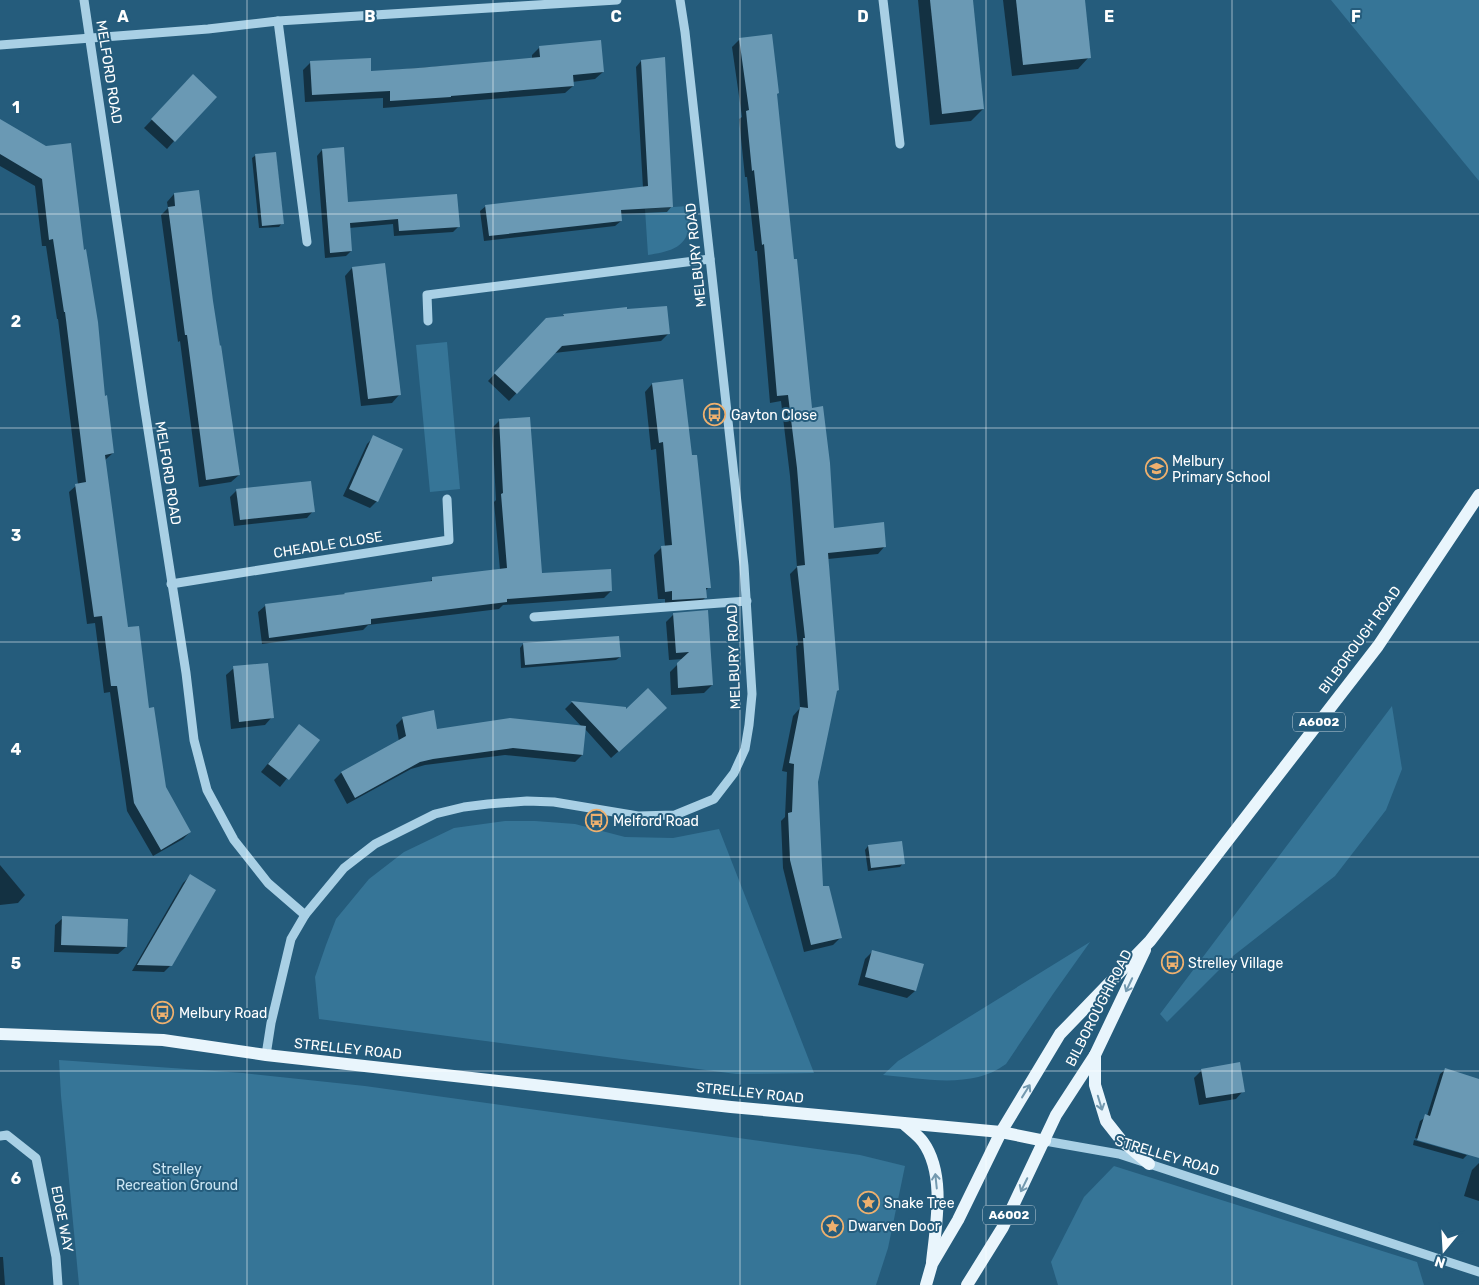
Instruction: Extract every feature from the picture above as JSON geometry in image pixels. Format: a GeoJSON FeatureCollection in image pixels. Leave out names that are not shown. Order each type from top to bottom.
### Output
{"type":"FeatureCollection","features":[{"type":"Feature","properties":{"kind":"main road","name":"BILBOROUGH ROAD"},"geometry":{"type":"LineString","coordinates":[[1000,1132],[1060,1034],[1150,941],[1378,646],[1479,495]]}},
{"type":"Feature","properties":{"kind":"main road","name":"BILBOROUGH ROAD"},"geometry":{"type":"LineString","coordinates":[[1045,1141],[1056,1114],[1095,1055],[1150,941]]}},
{"type":"Feature","properties":{"kind":"main road","name":"STRELLEY ROAD"},"geometry":{"type":"LineString","coordinates":[[0,1034],[163,1040],[266,1055],[730,1107],[1000,1132],[1045,1141]]}},
{"type":"Feature","properties":{"kind":"main road","name":"A6002"},"geometry":{"type":"LineString","coordinates":[[1095,1055],[1095,1085],[1106,1122],[1121,1140],[1149,1164]]}},
{"type":"Feature","properties":{"kind":"main road","name":"A6002"},"geometry":{"type":"LineString","coordinates":[[903,1123],[923,1142],[934,1167],[938,1202],[932,1264],[926,1285]]}},
{"type":"Feature","properties":{"kind":"main road","name":"A6002"},"geometry":{"type":"LineString","coordinates":[[932,1264],[958,1220],[1000,1132]]}},
{"type":"Feature","properties":{"kind":"main road","name":"A6002"},"geometry":{"type":"LineString","coordinates":[[967,1285],[1003,1227],[1045,1141]]}},
{"type":"Feature","properties":{"kind":"street","name":"MELFORD ROAD"},"geometry":{"type":"LineString","coordinates":[[84,0],[186,673],[194,740],[207,790],[234,840],[268,883],[304,915]]}},
{"type":"Feature","properties":{"kind":"street"},"geometry":{"type":"LineString","coordinates":[[0,45],[208,29],[278,21],[617,0]]}},
{"type":"Feature","properties":{"kind":"street","name":"MELBURY ROAD"},"geometry":{"type":"LineString","coordinates":[[266,1055],[271,1023],[291,939],[304,915],[344,868],[376,844],[435,814],[472,806],[527,801],[554,802],[638,816],[675,815],[714,799],[734,773],[745,750],[752,694],[746,601],[680,0]]}},
{"type":"Feature","properties":{"kind":"street"},"geometry":{"type":"LineString","coordinates":[[883,0],[900,144]]}},
{"type":"Feature","properties":{"kind":"street"},"geometry":{"type":"LineString","coordinates":[[278,21],[307,242]]}},
{"type":"Feature","properties":{"kind":"street"},"geometry":{"type":"LineString","coordinates":[[428,321],[427,295],[710,260]]}},
{"type":"Feature","properties":{"kind":"street","name":"CHEADLE CLOSE"},"geometry":{"type":"LineString","coordinates":[[171,584],[449,540],[446,499]]}},
{"type":"Feature","properties":{"kind":"street"},"geometry":{"type":"LineString","coordinates":[[534,617],[746,601]]}},
{"type":"Feature","properties":{"kind":"street","name":"EDGE WAY"},"geometry":{"type":"LineString","coordinates":[[0,1136],[7,1135],[36,1158],[56,1257],[58,1285]]}},
{"type":"Feature","properties":{"kind":"street","name":"STRELLEY ROAD"},"geometry":{"type":"LineString","coordinates":[[1045,1141],[1119,1154],[1479,1272]]}},
{"type":"Feature","properties":{"kind":"green space"},"geometry":{"type":"Polygon","coordinates":[[[1331,0],[1479,0],[1479,181],[1331,0]]]}},
{"type":"Feature","properties":{"kind":"green space"},"geometry":{"type":"Polygon","coordinates":[[[688,206],[689,226],[684,240],[668,251],[648,255],[645,209],[688,206]]]}},
{"type":"Feature","properties":{"kind":"green space"},"geometry":{"type":"Polygon","coordinates":[[[447,342],[460,489],[430,492],[416,345],[447,342]]]}},
{"type":"Feature","properties":{"kind":"green space"},"geometry":{"type":"Polygon","coordinates":[[[1392,706],[1402,769],[1386,810],[1335,876],[1233,956],[1167,1022],[1160,1014],[1392,706]]]}},
{"type":"Feature","properties":{"kind":"green space"},"geometry":{"type":"Polygon","coordinates":[[[505,821],[575,824],[625,837],[673,838],[719,829],[814,1073],[736,1074],[319,1019],[315,977],[326,945],[336,919],[369,879],[404,852],[454,828],[505,821]]]}},
{"type":"Feature","properties":{"kind":"green space"},"geometry":{"type":"Polygon","coordinates":[[[1090,942],[1006,1064],[993,1072],[962,1080],[930,1080],[883,1075],[898,1061],[1090,942]]]}},
{"type":"Feature","properties":{"kind":"green space","name":"Strelley Recreation Ground"},"geometry":{"type":"Polygon","coordinates":[[[59,1060],[243,1073],[365,1086],[860,1155],[905,1166],[888,1248],[876,1285],[79,1285],[59,1060]]]}},
{"type":"Feature","properties":{"kind":"green space"},"geometry":{"type":"Polygon","coordinates":[[[1114,1166],[1417,1262],[1424,1285],[1058,1285],[1051,1262],[1084,1197],[1114,1166]]]}},
{"type":"Feature","properties":{"kind":"building"},"geometry":{"type":"Polygon","coordinates":[[[930,0],[973,0],[984,109],[942,114],[930,0]]]}},
{"type":"Feature","properties":{"kind":"building"},"geometry":{"type":"Polygon","coordinates":[[[1016,0],[1085,0],[1091,58],[1023,65],[1016,0]]]}},
{"type":"Feature","properties":{"kind":"building"},"geometry":{"type":"Polygon","coordinates":[[[772,34],[794,259],[797,259],[812,408],[823,406],[830,463],[834,528],[884,522],[886,547],[828,553],[839,690],[837,691],[818,782],[823,886],[829,886],[842,938],[811,945],[790,860],[788,813],[792,812],[794,764],[789,763],[800,707],[808,708],[803,638],[805,638],[797,566],[805,565],[797,468],[788,395],[777,396],[764,244],[762,245],[754,170],[752,171],[746,111],[749,110],[739,38],[772,34]]]}},
{"type":"Feature","properties":{"kind":"building"},"geometry":{"type":"Polygon","coordinates":[[[601,40],[604,72],[573,75],[574,86],[390,101],[390,91],[312,95],[310,61],[371,58],[371,71],[418,68],[540,57],[539,46],[601,40]]]}},
{"type":"Feature","properties":{"kind":"building"},"geometry":{"type":"Polygon","coordinates":[[[665,57],[673,207],[621,210],[622,221],[489,236],[485,205],[648,186],[641,60],[665,57]]]}},
{"type":"Feature","properties":{"kind":"building"},"geometry":{"type":"Polygon","coordinates":[[[193,74],[217,97],[175,142],[151,119],[193,74]]]}},
{"type":"Feature","properties":{"kind":"building"},"geometry":{"type":"Polygon","coordinates":[[[0,119],[46,146],[71,143],[84,250],[86,249],[98,322],[105,396],[107,395],[114,453],[105,455],[128,627],[139,626],[149,708],[154,707],[166,787],[191,832],[161,850],[134,803],[117,686],[111,686],[102,616],[94,617],[75,484],[86,482],[65,312],[53,239],[49,240],[42,179],[0,154],[0,119]]]}},
{"type":"Feature","properties":{"kind":"building"},"geometry":{"type":"Polygon","coordinates":[[[344,147],[348,202],[457,194],[460,227],[399,231],[398,219],[350,223],[352,251],[330,253],[322,149],[344,147]]]}},
{"type":"Feature","properties":{"kind":"building"},"geometry":{"type":"Polygon","coordinates":[[[276,152],[284,224],[262,226],[255,154],[276,152]]]}},
{"type":"Feature","properties":{"kind":"building"},"geometry":{"type":"Polygon","coordinates":[[[199,190],[213,301],[240,475],[206,480],[168,207],[175,206],[174,193],[199,190]]]}},
{"type":"Feature","properties":{"kind":"building"},"geometry":{"type":"Polygon","coordinates":[[[385,263],[401,395],[368,399],[352,267],[385,263]]]}},
{"type":"Feature","properties":{"kind":"building"},"geometry":{"type":"Polygon","coordinates":[[[667,306],[670,334],[562,346],[517,394],[494,373],[546,318],[564,316],[563,314],[627,307],[627,309],[667,306]]]}},
{"type":"Feature","properties":{"kind":"building"},"geometry":{"type":"Polygon","coordinates":[[[683,379],[692,455],[697,455],[711,588],[706,588],[707,598],[672,600],[672,591],[665,592],[661,546],[672,545],[663,442],[659,443],[652,383],[683,379]]]}},
{"type":"Feature","properties":{"kind":"building"},"geometry":{"type":"Polygon","coordinates":[[[530,417],[542,573],[611,569],[612,591],[507,599],[507,602],[371,619],[371,624],[269,638],[265,604],[432,581],[432,577],[507,568],[501,494],[503,493],[499,419],[530,417]]]}},
{"type":"Feature","properties":{"kind":"building"},"geometry":{"type":"Polygon","coordinates":[[[373,435],[403,449],[378,502],[349,489],[373,435]]]}},
{"type":"Feature","properties":{"kind":"building"},"geometry":{"type":"Polygon","coordinates":[[[311,481],[315,512],[240,520],[236,489],[311,481]]]}},
{"type":"Feature","properties":{"kind":"building"},"geometry":{"type":"Polygon","coordinates":[[[708,610],[713,685],[678,688],[677,663],[689,652],[676,653],[673,613],[708,610]]]}},
{"type":"Feature","properties":{"kind":"building"},"geometry":{"type":"Polygon","coordinates":[[[619,636],[621,657],[525,665],[523,643],[619,636]]]}},
{"type":"Feature","properties":{"kind":"building"},"geometry":{"type":"Polygon","coordinates":[[[268,663],[274,718],[239,722],[233,666],[268,663]]]}},
{"type":"Feature","properties":{"kind":"building"},"geometry":{"type":"Polygon","coordinates":[[[648,688],[667,708],[619,752],[571,701],[626,707],[626,709],[648,688]]]}},
{"type":"Feature","properties":{"kind":"building"},"geometry":{"type":"Polygon","coordinates":[[[434,710],[437,729],[510,718],[586,726],[583,755],[513,748],[433,759],[420,762],[355,798],[341,772],[406,736],[402,717],[434,710]]]}},
{"type":"Feature","properties":{"kind":"building"},"geometry":{"type":"Polygon","coordinates":[[[299,724],[320,740],[289,780],[268,764],[299,724]]]}},
{"type":"Feature","properties":{"kind":"building"},"geometry":{"type":"Polygon","coordinates":[[[902,841],[905,864],[871,868],[868,845],[902,841]]]}},
{"type":"Feature","properties":{"kind":"building"},"geometry":{"type":"Polygon","coordinates":[[[190,874],[216,890],[172,966],[137,965],[190,874]]]}},
{"type":"Feature","properties":{"kind":"building"},"geometry":{"type":"Polygon","coordinates":[[[62,916],[128,919],[127,947],[61,945],[62,916]]]}},
{"type":"Feature","properties":{"kind":"building"},"geometry":{"type":"Polygon","coordinates":[[[872,950],[924,964],[916,991],[865,977],[872,950]]]}},
{"type":"Feature","properties":{"kind":"building"},"geometry":{"type":"Polygon","coordinates":[[[1240,1062],[1245,1092],[1206,1098],[1201,1069],[1240,1062]]]}},
{"type":"Feature","properties":{"kind":"building"},"geometry":{"type":"Polygon","coordinates":[[[1445,1068],[1479,1079],[1479,1158],[1417,1140],[1425,1114],[1430,1116],[1445,1068]]]}},
{"type":"Feature","properties":{"kind":"place","name":"Gayton Close"},"geometry":{"type":"Point","coordinates":[715,415]}},
{"type":"Feature","properties":{"kind":"place","name":"Melbury Primary School"},"geometry":{"type":"Point","coordinates":[1156,469]}},
{"type":"Feature","properties":{"kind":"place","name":"Melford Road"},"geometry":{"type":"Point","coordinates":[597,821]}},
{"type":"Feature","properties":{"kind":"place","name":"Strelley Village"},"geometry":{"type":"Point","coordinates":[1172,963]}},
{"type":"Feature","properties":{"kind":"place","name":"Melbury Road"},"geometry":{"type":"Point","coordinates":[163,1013]}},
{"type":"Feature","properties":{"kind":"place","name":"Snake Tree"},"geometry":{"type":"Point","coordinates":[868,1203]}},
{"type":"Feature","properties":{"kind":"place","name":"Dwarven Door"},"geometry":{"type":"Point","coordinates":[832,1226]}}]}
